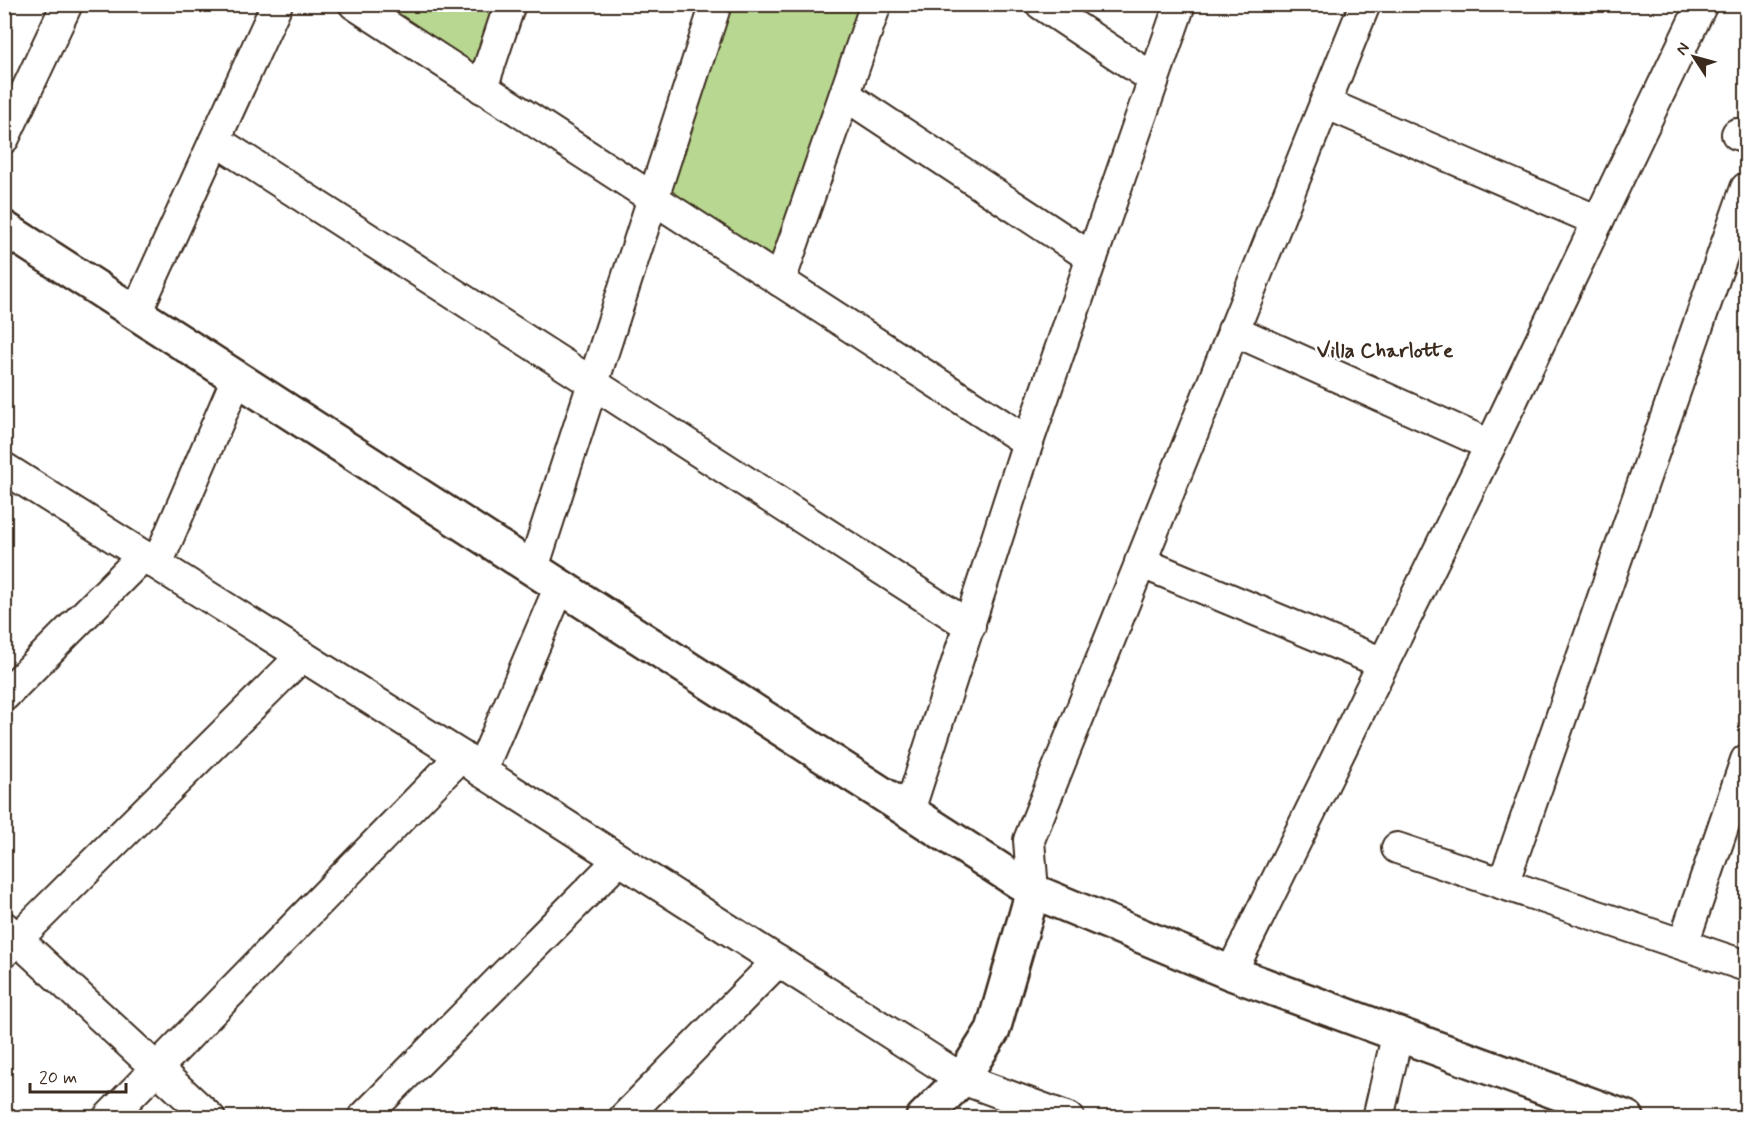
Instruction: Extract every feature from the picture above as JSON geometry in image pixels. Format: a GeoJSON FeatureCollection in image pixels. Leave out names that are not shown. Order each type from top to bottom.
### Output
{"type":"FeatureCollection","features":[{"type":"Feature","properties":{"kind":"street"},"geometry":{"type":"LineString","coordinates":[[4,138],[66,4]]}},
{"type":"Feature","properties":{"kind":"street"},"geometry":{"type":"LineString","coordinates":[[136,313],[277,4]]}},
{"type":"Feature","properties":{"kind":"street"},"geometry":{"type":"LineString","coordinates":[[354,4],[1028,442]]}},
{"type":"Feature","properties":{"kind":"street"},"geometry":{"type":"LineString","coordinates":[[482,88],[510,4]]}},
{"type":"Feature","properties":{"kind":"street"},"geometry":{"type":"LineString","coordinates":[[533,568],[716,4]]}},
{"type":"Feature","properties":{"kind":"street"},"geometry":{"type":"LineString","coordinates":[[780,281],[876,4]]}},
{"type":"Feature","properties":{"kind":"street"},"geometry":{"type":"LineString","coordinates":[[1041,4],[1154,79]]}},
{"type":"Feature","properties":{"kind":"street"},"geometry":{"type":"LineString","coordinates":[[909,811],[1028,442],[1180,4]]}},
{"type":"Feature","properties":{"kind":"street"},"geometry":{"type":"LineString","coordinates":[[923,1118],[962,1079],[993,1030],[1033,891],[1029,840],[1365,4]]}},
{"type":"Feature","properties":{"kind":"street"},"geometry":{"type":"LineString","coordinates":[[1231,973],[1490,445],[1702,4]]}},
{"type":"Feature","properties":{"kind":"street"},"geometry":{"type":"LineString","coordinates":[[845,95],[1092,258]]}},
{"type":"Feature","properties":{"kind":"street"},"geometry":{"type":"LineString","coordinates":[[1325,103],[1598,221]]}},
{"type":"Feature","properties":{"kind":"street"},"geometry":{"type":"LineString","coordinates":[[215,140],[969,627]]}},
{"type":"Feature","properties":{"kind":"street"},"geometry":{"type":"LineString","coordinates":[[1503,884],[1746,188]]}},
{"type":"Feature","properties":{"kind":"street"},"geometry":{"type":"LineString","coordinates":[[4,228],[1033,891],[1231,973],[1398,1032],[1627,1118]]}},
{"type":"Feature","properties":{"kind":"street"},"geometry":{"type":"LineString","coordinates":[[1233,330],[1490,445]]}},
{"type":"Feature","properties":{"kind":"street"},"geometry":{"type":"LineString","coordinates":[[4,696],[150,560],[237,378]]}},
{"type":"Feature","properties":{"kind":"street"},"geometry":{"type":"LineString","coordinates":[[4,468],[471,763],[962,1079],[1069,1118]]}},
{"type":"Feature","properties":{"kind":"street"},"geometry":{"type":"LineString","coordinates":[[1140,562],[1383,663]]}},
{"type":"Feature","properties":{"kind":"street"},"geometry":{"type":"LineString","coordinates":[[108,1118],[471,763],[560,586]]}},
{"type":"Feature","properties":{"kind":"street"},"geometry":{"type":"LineString","coordinates":[[210,1118],[157,1068],[9,939],[303,656]]}},
{"type":"Feature","properties":{"kind":"street"},"geometry":{"type":"LineString","coordinates":[[1683,944],[1746,760]]}},
{"type":"Feature","properties":{"kind":"street"},"geometry":{"type":"LineString","coordinates":[[1397,848],[1746,966]]}},
{"type":"Feature","properties":{"kind":"street"},"geometry":{"type":"LineString","coordinates":[[363,1118],[619,860]]}},
{"type":"Feature","properties":{"kind":"street"},"geometry":{"type":"LineString","coordinates":[[624,1118],[778,961]]}},
{"type":"Feature","properties":{"kind":"street"},"geometry":{"type":"LineString","coordinates":[[1378,1118],[1398,1032]]}},
{"type":"Feature","properties":{"kind":"green space"},"geometry":{"type":"Polygon","coordinates":[[[354,5],[510,5],[482,88],[354,5]]]}},
{"type":"Feature","properties":{"kind":"green space"},"geometry":{"type":"Polygon","coordinates":[[[716,5],[876,5],[780,281],[653,198],[716,5]]]}},
{"type":"Feature","properties":{"kind":"district","name":"Villa Charlotte"},"geometry":{"type":"Point","coordinates":[1385,351]}}]}
